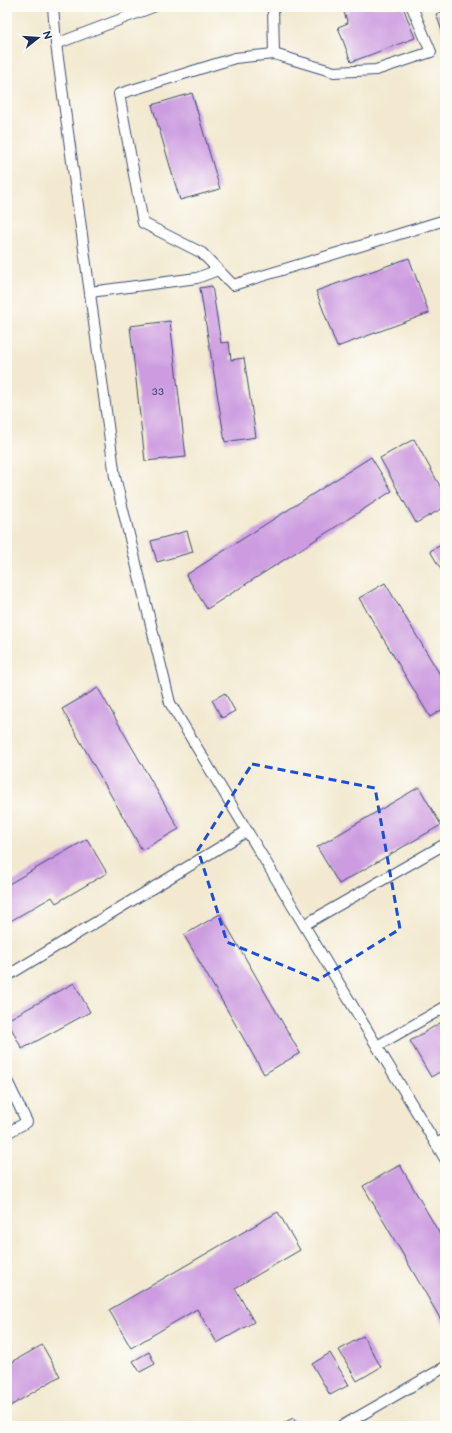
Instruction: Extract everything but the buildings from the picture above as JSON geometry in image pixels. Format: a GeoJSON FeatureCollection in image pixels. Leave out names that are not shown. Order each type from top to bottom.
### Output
{"type":"FeatureCollection","features":[{"type":"Feature","properties":{"kind":"lane"},"geometry":{"type":"LineString","coordinates":[[53,7],[56,44],[115,477],[170,703],[377,1046],[441,1141],[445,1159]]}},
{"type":"Feature","properties":{"kind":"lane"},"geometry":{"type":"LineString","coordinates":[[56,44],[153,7]]}},
{"type":"Feature","properties":{"kind":"lane"},"geometry":{"type":"LineString","coordinates":[[272,7],[274,54]]}},
{"type":"Feature","properties":{"kind":"lane"},"geometry":{"type":"LineString","coordinates":[[412,7],[430,52],[376,70],[334,72],[274,54],[235,58],[119,94],[143,223],[202,253],[233,286],[445,220]]}},
{"type":"Feature","properties":{"kind":"lane"},"geometry":{"type":"LineString","coordinates":[[90,292],[197,278],[218,270]]}},
{"type":"Feature","properties":{"kind":"lane"},"geometry":{"type":"LineString","coordinates":[[7,976],[247,831]]}},
{"type":"Feature","properties":{"kind":"lane"},"geometry":{"type":"LineString","coordinates":[[304,925],[445,844]]}},
{"type":"Feature","properties":{"kind":"lane"},"geometry":{"type":"LineString","coordinates":[[377,1046],[445,1007]]}},
{"type":"Feature","properties":{"kind":"lane"},"geometry":{"type":"LineString","coordinates":[[7,1081],[27,1122],[7,1133]]}},
{"type":"Feature","properties":{"kind":"lane"},"geometry":{"type":"LineString","coordinates":[[342,1426],[445,1367]]}},
{"type":"Feature","properties":{"kind":"highlighted area"},"geometry":{"type":"Polygon","coordinates":[[[252,764],[375,788],[400,929],[318,980],[227,942],[198,850],[252,764]]]}}]}
